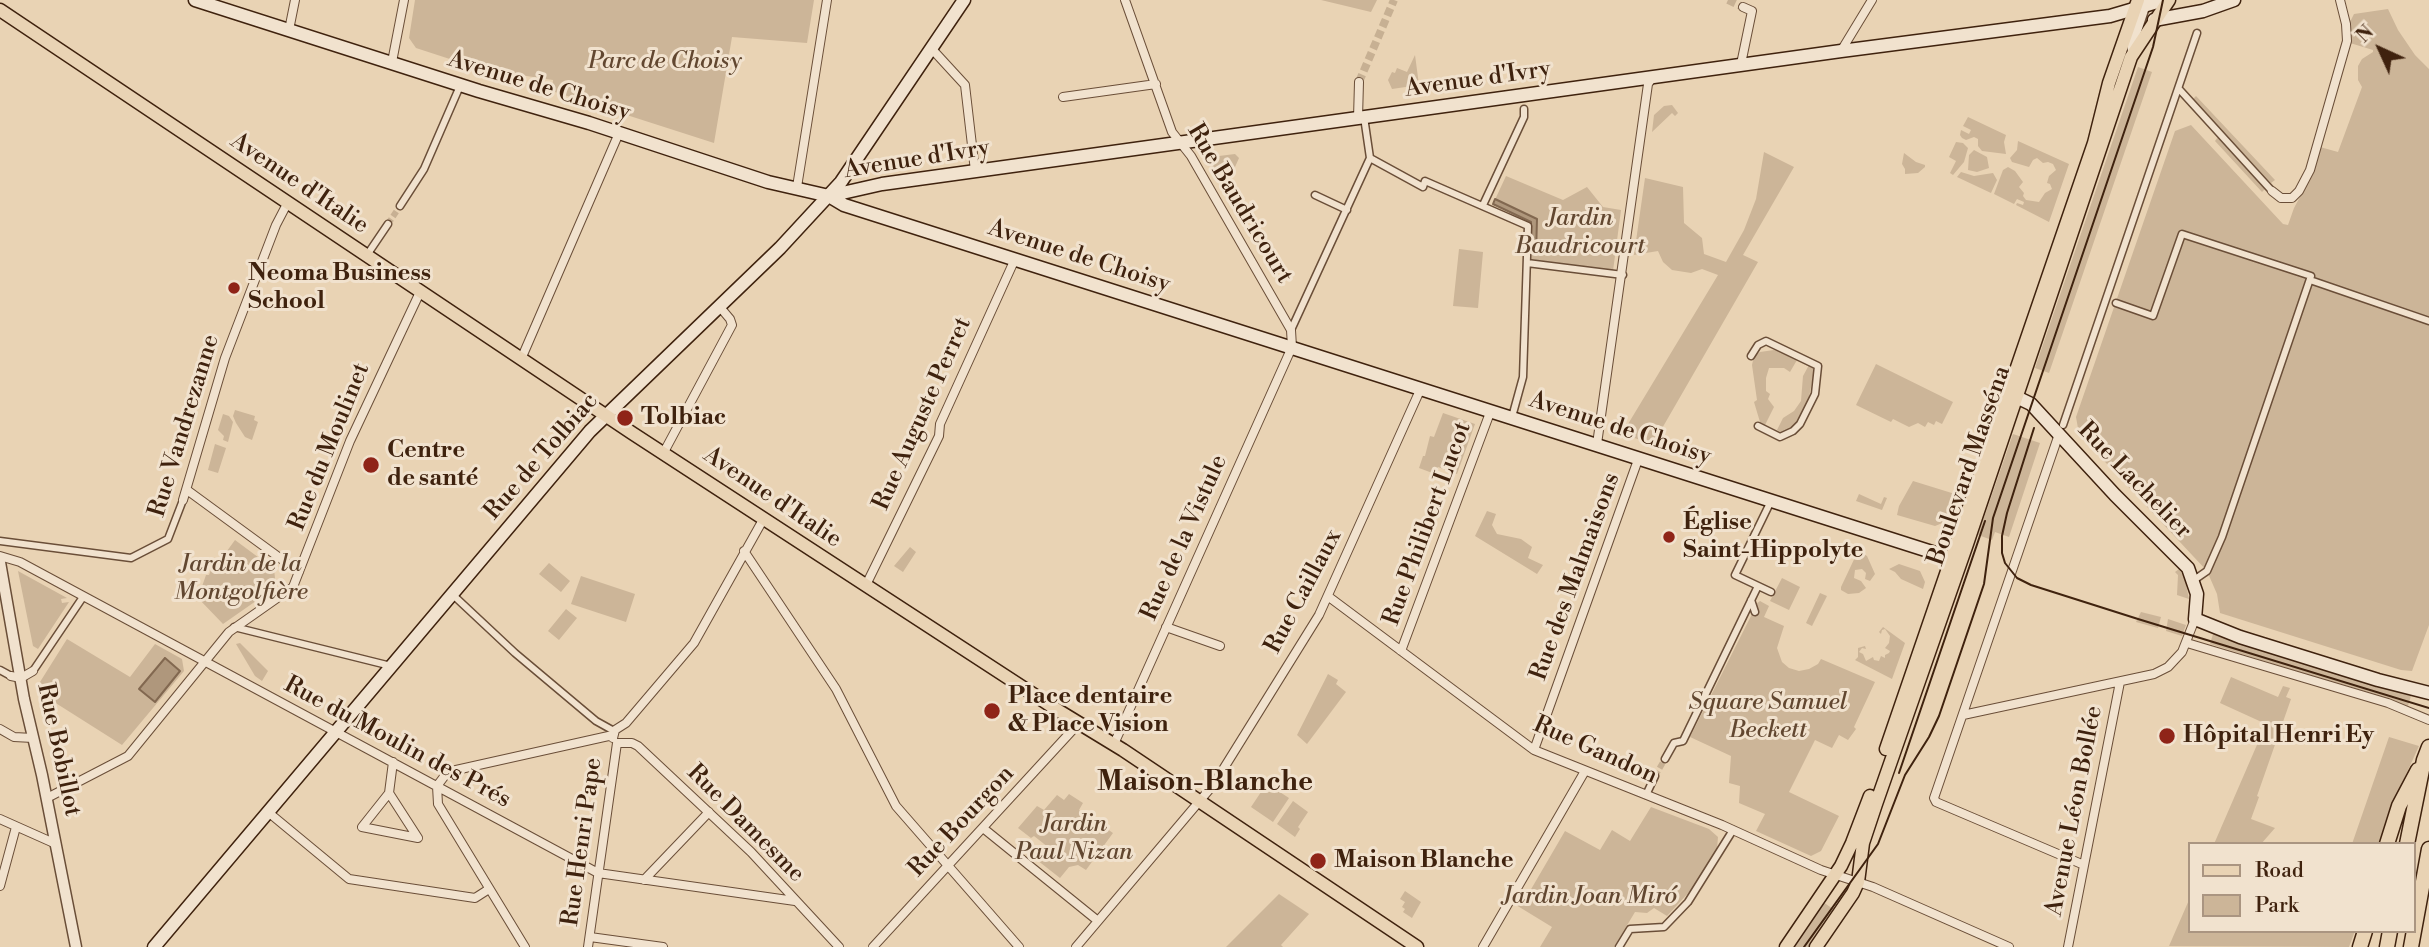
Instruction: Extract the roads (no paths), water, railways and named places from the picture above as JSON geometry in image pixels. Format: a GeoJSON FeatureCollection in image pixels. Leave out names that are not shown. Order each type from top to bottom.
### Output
{"type":"FeatureCollection","features":[{"type":"Feature","properties":{"kind":"highway"},"geometry":{"type":"LineString","coordinates":[[2388,842],[2399,806],[2426,754]]}},
{"type":"Feature","properties":{"kind":"highway"},"geometry":{"type":"LineString","coordinates":[[2407,842],[2426,754]]}},
{"type":"Feature","properties":{"kind":"highway"},"geometry":{"type":"LineString","coordinates":[[2415,925],[2429,849]]}},
{"type":"Feature","properties":{"kind":"main road","name":"Avenue de Choisy"},"geometry":{"type":"LineString","coordinates":[[195,0],[768,182],[828,196],[844,205],[1956,559]]}},
{"type":"Feature","properties":{"kind":"main road","name":"Rue de Tolbiac"},"geometry":{"type":"LineString","coordinates":[[153,947],[606,414],[780,248],[828,196],[852,167],[964,0]]}},
{"type":"Feature","properties":{"kind":"main road","name":"Avenue d'Ivry"},"geometry":{"type":"LineString","coordinates":[[828,196],[882,184],[1741,64],[2110,16],[2141,4],[2166,0]]}},
{"type":"Feature","properties":{"kind":"main road","name":"Boulevard Masséna"},"geometry":{"type":"LineString","coordinates":[[2012,394],[2133,52],[2166,0]]}},
{"type":"Feature","properties":{"kind":"main road"},"geometry":{"type":"LineString","coordinates":[[2154,20],[2203,11],[2232,0]]}},
{"type":"Feature","properties":{"kind":"main road","name":"Boulevard Masséna"},"geometry":{"type":"LineString","coordinates":[[1816,947],[1853,894],[1863,844],[2094,143],[2109,83],[2141,4]]}},
{"type":"Feature","properties":{"kind":"main road","name":"Avenue d'Italie"},"geometry":{"type":"LineString","coordinates":[[0,10],[764,519],[1114,744],[1418,947]]}},
{"type":"Feature","properties":{"kind":"main road","name":"Rue Lachelier"},"geometry":{"type":"LineString","coordinates":[[2012,394],[2031,404],[2061,429],[2115,495],[2188,568],[2194,580]]}},
{"type":"Feature","properties":{"kind":"main road","name":"Boulevard Masséna"},"geometry":{"type":"LineString","coordinates":[[1786,947],[1850,849],[1956,559]]}},
{"type":"Feature","properties":{"kind":"main road"},"geometry":{"type":"LineString","coordinates":[[2194,580],[2197,594],[2195,619],[2240,637],[2429,693]]}},
{"type":"Feature","properties":{"kind":"street"},"geometry":{"type":"LineString","coordinates":[[289,30],[295,0]]}},
{"type":"Feature","properties":{"kind":"street"},"geometry":{"type":"LineString","coordinates":[[392,62],[404,0]]}},
{"type":"Feature","properties":{"kind":"street"},"geometry":{"type":"LineString","coordinates":[[797,187],[827,0]]}},
{"type":"Feature","properties":{"kind":"street","name":"Rue Baudricourt"},"geometry":{"type":"LineString","coordinates":[[1125,0],[1172,132],[1191,156],[1291,330],[1292,347]]}},
{"type":"Feature","properties":{"kind":"street"},"geometry":{"type":"LineString","coordinates":[[1841,51],[1872,0]]}},
{"type":"Feature","properties":{"kind":"street"},"geometry":{"type":"LineString","coordinates":[[2179,89],[2272,191],[2284,199],[2292,198],[2299,191],[2310,170],[2347,41],[2340,0]]}},
{"type":"Feature","properties":{"kind":"street"},"geometry":{"type":"LineString","coordinates":[[2133,52],[2132,43],[2141,4]]}},
{"type":"Feature","properties":{"kind":"street"},"geometry":{"type":"LineString","coordinates":[[1741,64],[1752,10],[1743,7]]}},
{"type":"Feature","properties":{"kind":"street"},"geometry":{"type":"LineString","coordinates":[[2084,865],[1936,802],[1936,793],[2197,33]]}},
{"type":"Feature","properties":{"kind":"street"},"geometry":{"type":"LineString","coordinates":[[931,48],[965,85],[975,171]]}},
{"type":"Feature","properties":{"kind":"street"},"geometry":{"type":"LineString","coordinates":[[1597,444],[1648,84],[1653,77]]}},
{"type":"Feature","properties":{"kind":"street"},"geometry":{"type":"LineString","coordinates":[[1291,330],[1370,158],[1361,117],[1359,82]]}},
{"type":"Feature","properties":{"kind":"street"},"geometry":{"type":"LineString","coordinates":[[1063,97],[1156,84]]}},
{"type":"Feature","properties":{"kind":"street"},"geometry":{"type":"LineString","coordinates":[[400,206],[424,169],[460,85]]}},
{"type":"Feature","properties":{"kind":"street"},"geometry":{"type":"LineString","coordinates":[[1483,205],[1524,117],[1524,109]]}},
{"type":"Feature","properties":{"kind":"street"},"geometry":{"type":"LineString","coordinates":[[522,357],[619,133]]}},
{"type":"Feature","properties":{"kind":"street"},"geometry":{"type":"LineString","coordinates":[[1370,158],[1423,187],[1426,181],[1528,226],[1523,377],[1512,417]]}},
{"type":"Feature","properties":{"kind":"street"},"geometry":{"type":"LineString","coordinates":[[1315,195],[1346,210]]}},
{"type":"Feature","properties":{"kind":"street","name":"Rue Vandrezanne"},"geometry":{"type":"LineString","coordinates":[[0,541],[131,558],[168,540],[184,500],[225,358],[276,225],[288,202]]}},
{"type":"Feature","properties":{"kind":"street"},"geometry":{"type":"LineString","coordinates":[[367,255],[388,224]]}},
{"type":"Feature","properties":{"kind":"street"},"geometry":{"type":"LineString","coordinates":[[2116,303],[2153,316],[2182,234],[2311,276],[2222,537],[2207,571],[2194,580]]}},
{"type":"Feature","properties":{"kind":"street","name":"Rue Auguste Perret"},"geometry":{"type":"LineString","coordinates":[[866,585],[939,436],[940,424],[1015,259]]}},
{"type":"Feature","properties":{"kind":"street"},"geometry":{"type":"LineString","coordinates":[[1527,263],[1623,275]]}},
{"type":"Feature","properties":{"kind":"street"},"geometry":{"type":"LineString","coordinates":[[2310,280],[2429,321]]}},
{"type":"Feature","properties":{"kind":"street","name":"Rue du Moulinet"},"geometry":{"type":"LineString","coordinates":[[47,798],[128,756],[234,628],[293,587],[373,387],[421,290]]}},
{"type":"Feature","properties":{"kind":"street"},"geometry":{"type":"LineString","coordinates":[[664,452],[732,325],[719,306]]}},
{"type":"Feature","properties":{"kind":"street"},"geometry":{"type":"LineString","coordinates":[[1751,356],[1758,345],[1766,341],[1818,366],[1819,374],[1815,394],[1807,412],[1793,431],[1780,436],[1758,425]]}},
{"type":"Feature","properties":{"kind":"street","name":"Rue de la Vistule"},"geometry":{"type":"LineString","coordinates":[[1114,744],[1292,347]]}},
{"type":"Feature","properties":{"kind":"street","name":"Rue Caillaux"},"geometry":{"type":"LineString","coordinates":[[1076,947],[1214,784],[1329,597],[1421,388]]}},
{"type":"Feature","properties":{"kind":"street","name":"Rue Philibert Lucot"},"geometry":{"type":"LineString","coordinates":[[1401,651],[1491,410]]}},
{"type":"Feature","properties":{"kind":"street","name":"Rue des Malmaisons"},"geometry":{"type":"LineString","coordinates":[[1534,750],[1639,457]]}},
{"type":"Feature","properties":{"kind":"street"},"geometry":{"type":"LineString","coordinates":[[187,490],[299,572]]}},
{"type":"Feature","properties":{"kind":"street"},"geometry":{"type":"LineString","coordinates":[[1771,592],[1735,575],[1772,499]]}},
{"type":"Feature","properties":{"kind":"street"},"geometry":{"type":"LineString","coordinates":[[525,947],[438,804],[437,786],[446,774],[456,770],[616,734],[694,643],[764,519]]}},
{"type":"Feature","properties":{"kind":"street"},"geometry":{"type":"LineString","coordinates":[[744,551],[826,672],[896,806],[1018,947]]}},
{"type":"Feature","properties":{"kind":"street","name":"Rue du Moulin des Prés"},"geometry":{"type":"LineString","coordinates":[[0,556],[12,558],[598,873],[796,901]]}},
{"type":"Feature","properties":{"kind":"street","name":"Rue Bobillot"},"geometry":{"type":"LineString","coordinates":[[0,562],[16,677],[47,798],[76,947]]}},
{"type":"Feature","properties":{"kind":"street"},"geometry":{"type":"LineString","coordinates":[[1665,759],[1674,743],[1683,741],[1758,586]]}},
{"type":"Feature","properties":{"kind":"street","name":"Rue Damesme"},"geometry":{"type":"LineString","coordinates":[[452,594],[515,653],[596,721],[634,743],[751,852],[839,947]]}},
{"type":"Feature","properties":{"kind":"street"},"geometry":{"type":"LineString","coordinates":[[0,670],[16,677],[33,671],[83,597]]}},
{"type":"Feature","properties":{"kind":"street","name":"Rue Gandon"},"geometry":{"type":"LineString","coordinates":[[1329,597],[1534,750],[1734,830],[2009,947]]}},
{"type":"Feature","properties":{"kind":"street"},"geometry":{"type":"LineString","coordinates":[[1751,600],[1755,612]]}},
{"type":"Feature","properties":{"kind":"street"},"geometry":{"type":"LineString","coordinates":[[1963,715],[2120,682],[2162,670],[2178,657],[2187,643],[2195,619]]}},
{"type":"Feature","properties":{"kind":"street"},"geometry":{"type":"LineString","coordinates":[[1166,627],[1220,646]]}},
{"type":"Feature","properties":{"kind":"street"},"geometry":{"type":"LineString","coordinates":[[234,628],[391,666]]}},
{"type":"Feature","properties":{"kind":"street"},"geometry":{"type":"LineString","coordinates":[[2187,643],[2227,653],[2429,720]]}},
{"type":"Feature","properties":{"kind":"street","name":"Avenue Léon Bollée"},"geometry":{"type":"LineString","coordinates":[[2068,947],[2120,682]]}},
{"type":"Feature","properties":{"kind":"street","name":"Rue Bourgon"},"geometry":{"type":"LineString","coordinates":[[873,947],[1079,723]]}},
{"type":"Feature","properties":{"kind":"street"},"geometry":{"type":"LineString","coordinates":[[0,729],[22,739],[33,738]]}},
{"type":"Feature","properties":{"kind":"street","name":"Rue Henri Pape"},"geometry":{"type":"LineString","coordinates":[[588,947],[616,734]]}},
{"type":"Feature","properties":{"kind":"street"},"geometry":{"type":"LineString","coordinates":[[389,793],[420,841],[362,827],[389,793],[393,762]]}},
{"type":"Feature","properties":{"kind":"street"},"geometry":{"type":"LineString","coordinates":[[1483,947],[1585,771]]}},
{"type":"Feature","properties":{"kind":"street"},"geometry":{"type":"LineString","coordinates":[[1646,795],[1655,776]]}},
{"type":"Feature","properties":{"kind":"street"},"geometry":{"type":"LineString","coordinates":[[268,812],[349,879],[475,898],[489,889]]}},
{"type":"Feature","properties":{"kind":"street"},"geometry":{"type":"LineString","coordinates":[[644,880],[709,813]]}},
{"type":"Feature","properties":{"kind":"street"},"geometry":{"type":"LineString","coordinates":[[0,819],[56,844]]}},
{"type":"Feature","properties":{"kind":"street"},"geometry":{"type":"LineString","coordinates":[[0,886],[2,867],[16,827]]}},
{"type":"Feature","properties":{"kind":"street"},"geometry":{"type":"LineString","coordinates":[[983,828],[1098,920]]}},
{"type":"Feature","properties":{"kind":"street"},"geometry":{"type":"LineString","coordinates":[[1619,947],[1630,929],[1664,927],[1672,919],[1688,902],[1734,830]]}},
{"type":"Feature","properties":{"kind":"street"},"geometry":{"type":"LineString","coordinates":[[590,937],[663,947]]}},
{"type":"Feature","properties":{"kind":"tunnel"},"geometry":{"type":"LineString","coordinates":[[1359,82],[1394,0]]}},
{"type":"Feature","properties":{"kind":"tunnel"},"geometry":{"type":"LineString","coordinates":[[1728,0],[1743,7]]}},
{"type":"Feature","properties":{"kind":"tunnel"},"geometry":{"type":"LineString","coordinates":[[388,224],[400,206]]}},
{"type":"Feature","properties":{"kind":"tunnel"},"geometry":{"type":"LineString","coordinates":[[1655,776],[1665,759]]}},
{"type":"Feature","properties":{"kind":"tram line"},"geometry":{"type":"LineString","coordinates":[[1804,947],[1878,844],[1905,775],[1939,716],[1984,584],[1993,518],[2153,47],[2163,0]]}},
{"type":"Feature","properties":{"kind":"tram line"},"geometry":{"type":"LineString","coordinates":[[2034,428],[2002,536],[2005,563],[2017,578],[2031,585],[2138,619],[2429,708]]}},
{"type":"Feature","properties":{"kind":"tram line"},"geometry":{"type":"LineString","coordinates":[[1899,773],[1985,521]]}},
{"type":"Feature","properties":{"kind":"place","name":"Neoma Business School"},"geometry":{"type":"Point","coordinates":[234,288]}},
{"type":"Feature","properties":{"kind":"place","name":"Tolbiac"},"geometry":{"type":"Point","coordinates":[625,418]}},
{"type":"Feature","properties":{"kind":"place","name":"Centre de santé"},"geometry":{"type":"Point","coordinates":[371,465]}},
{"type":"Feature","properties":{"kind":"place","name":"Église Saint-Hippolyte"},"geometry":{"type":"Point","coordinates":[1669,537]}},
{"type":"Feature","properties":{"kind":"place","name":"Place dentaire & Place Vision"},"geometry":{"type":"Point","coordinates":[992,711]}},
{"type":"Feature","properties":{"kind":"place","name":"Hôpital Henri Ey"},"geometry":{"type":"Point","coordinates":[2167,736]}},
{"type":"Feature","properties":{"kind":"place","name":"Maison Blanche"},"geometry":{"type":"Point","coordinates":[1318,861]}},
{"type":"Feature","properties":{"kind":"district","name":"Maison-Blanche"},"geometry":{"type":"Point","coordinates":[1205,783]}},
{"type":"Feature","properties":{"kind":"park label","name":"Parc de Choisy"},"geometry":{"type":"Point","coordinates":[665,62]}},
{"type":"Feature","properties":{"kind":"park label","name":"Jardin Baudricourt"},"geometry":{"type":"Point","coordinates":[1580,233]}},
{"type":"Feature","properties":{"kind":"park label","name":"Jardin de la Montgolfière"},"geometry":{"type":"Point","coordinates":[241,579]}},
{"type":"Feature","properties":{"kind":"park label","name":"Square Samuel Beckett"},"geometry":{"type":"Point","coordinates":[1768,717]}},
{"type":"Feature","properties":{"kind":"park label","name":"Jardin Paul Nizan"},"geometry":{"type":"Point","coordinates":[1074,839]}},
{"type":"Feature","properties":{"kind":"park label","name":"Jardin Joan Miró"},"geometry":{"type":"Point","coordinates":[1590,897]}}]}
